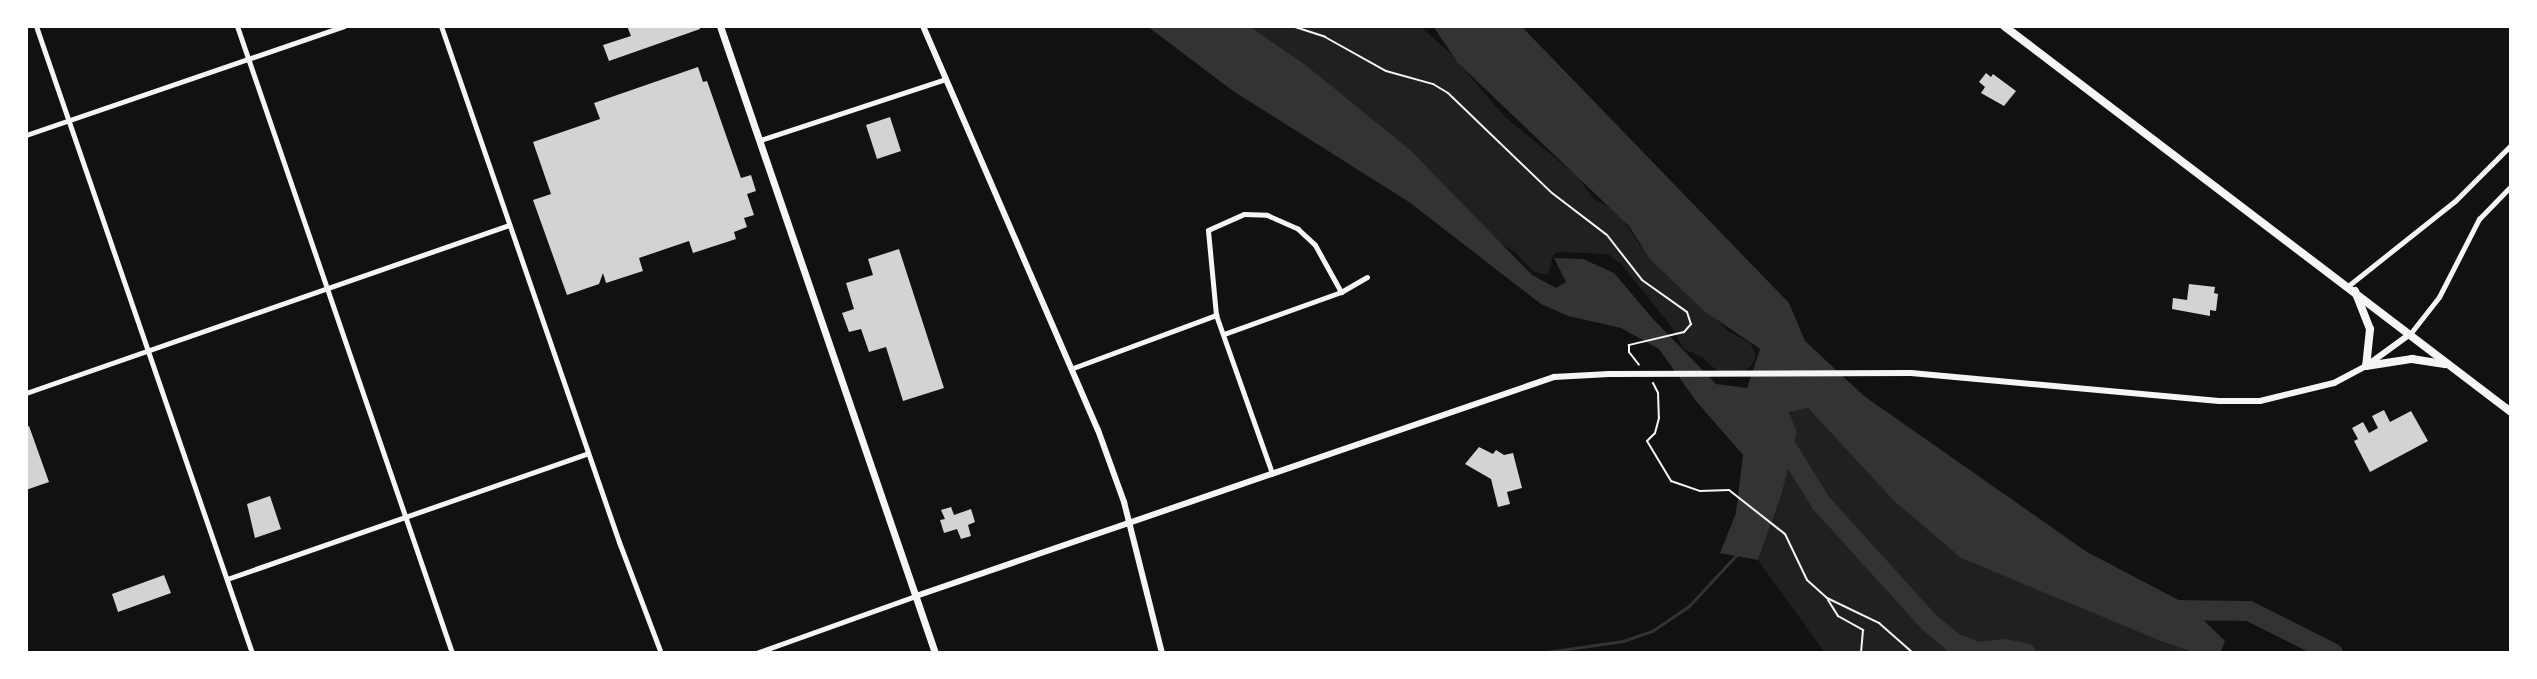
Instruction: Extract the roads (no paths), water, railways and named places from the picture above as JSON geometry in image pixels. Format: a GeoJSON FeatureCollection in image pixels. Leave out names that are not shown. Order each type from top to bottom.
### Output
{"type":"FeatureCollection","features":[{"type":"Feature","properties":{"kind":"main road"},"geometry":{"type":"LineString","coordinates":[[720,26],[935,653]]}},
{"type":"Feature","properties":{"kind":"main road"},"geometry":{"type":"LineString","coordinates":[[2004,26],[2511,412]]}},
{"type":"Feature","properties":{"kind":"main road"},"geometry":{"type":"LineString","coordinates":[[2351,288],[2370,329],[2366,366],[2412,359],[2449,365]]}},
{"type":"Feature","properties":{"kind":"street"},"geometry":{"type":"LineString","coordinates":[[36,26],[252,653]]}},
{"type":"Feature","properties":{"kind":"street"},"geometry":{"type":"LineString","coordinates":[[237,26],[452,653]]}},
{"type":"Feature","properties":{"kind":"street"},"geometry":{"type":"LineString","coordinates":[[26,135],[344,26]]}},
{"type":"Feature","properties":{"kind":"street"},"geometry":{"type":"LineString","coordinates":[[441,26],[588,453],[661,653]]}},
{"type":"Feature","properties":{"kind":"street"},"geometry":{"type":"LineString","coordinates":[[923,26],[1073,368],[1129,521],[1162,653]]}},
{"type":"Feature","properties":{"kind":"street"},"geometry":{"type":"LineString","coordinates":[[760,140],[945,79]]}},
{"type":"Feature","properties":{"kind":"street"},"geometry":{"type":"LineString","coordinates":[[2351,288],[2455,201],[2511,145]]}},
{"type":"Feature","properties":{"kind":"street"},"geometry":{"type":"LineString","coordinates":[[756,653],[1129,521],[1554,377],[1896,373],[1983,377],[2240,402],[2300,394],[2334,383],[2366,366],[2410,334],[2439,297],[2479,219],[2511,186]]}},
{"type":"Feature","properties":{"kind":"street"},"geometry":{"type":"LineString","coordinates":[[1272,473],[1216,315],[1208,230],[1244,214],[1267,215],[1304,234],[1315,245],[1341,292]]}},
{"type":"Feature","properties":{"kind":"street"},"geometry":{"type":"LineString","coordinates":[[26,393],[509,225]]}},
{"type":"Feature","properties":{"kind":"street"},"geometry":{"type":"LineString","coordinates":[[1224,334],[1341,292],[1367,277]]}},
{"type":"Feature","properties":{"kind":"street"},"geometry":{"type":"LineString","coordinates":[[1073,368],[1216,315]]}},
{"type":"Feature","properties":{"kind":"street"},"geometry":{"type":"LineString","coordinates":[[227,579],[588,453]]}},
{"type":"Feature","properties":{"kind":"waterway"},"geometry":{"type":"LineString","coordinates":[[1779,435],[1821,503],[1930,623],[1954,643],[1977,652],[2005,649],[2026,653]]}},
{"type":"Feature","properties":{"kind":"waterway"},"geometry":{"type":"LineString","coordinates":[[1540,653],[1623,641],[1652,631],[1689,606],[1738,553]]}},
{"type":"Feature","properties":{"kind":"waterway"},"geometry":{"type":"LineString","coordinates":[[2167,610],[2249,611],[2333,653]]}},
{"type":"Feature","properties":{"kind":"waterway"},"geometry":{"type":"LineString","coordinates":[[1281,653],[1378,653]]}}]}
